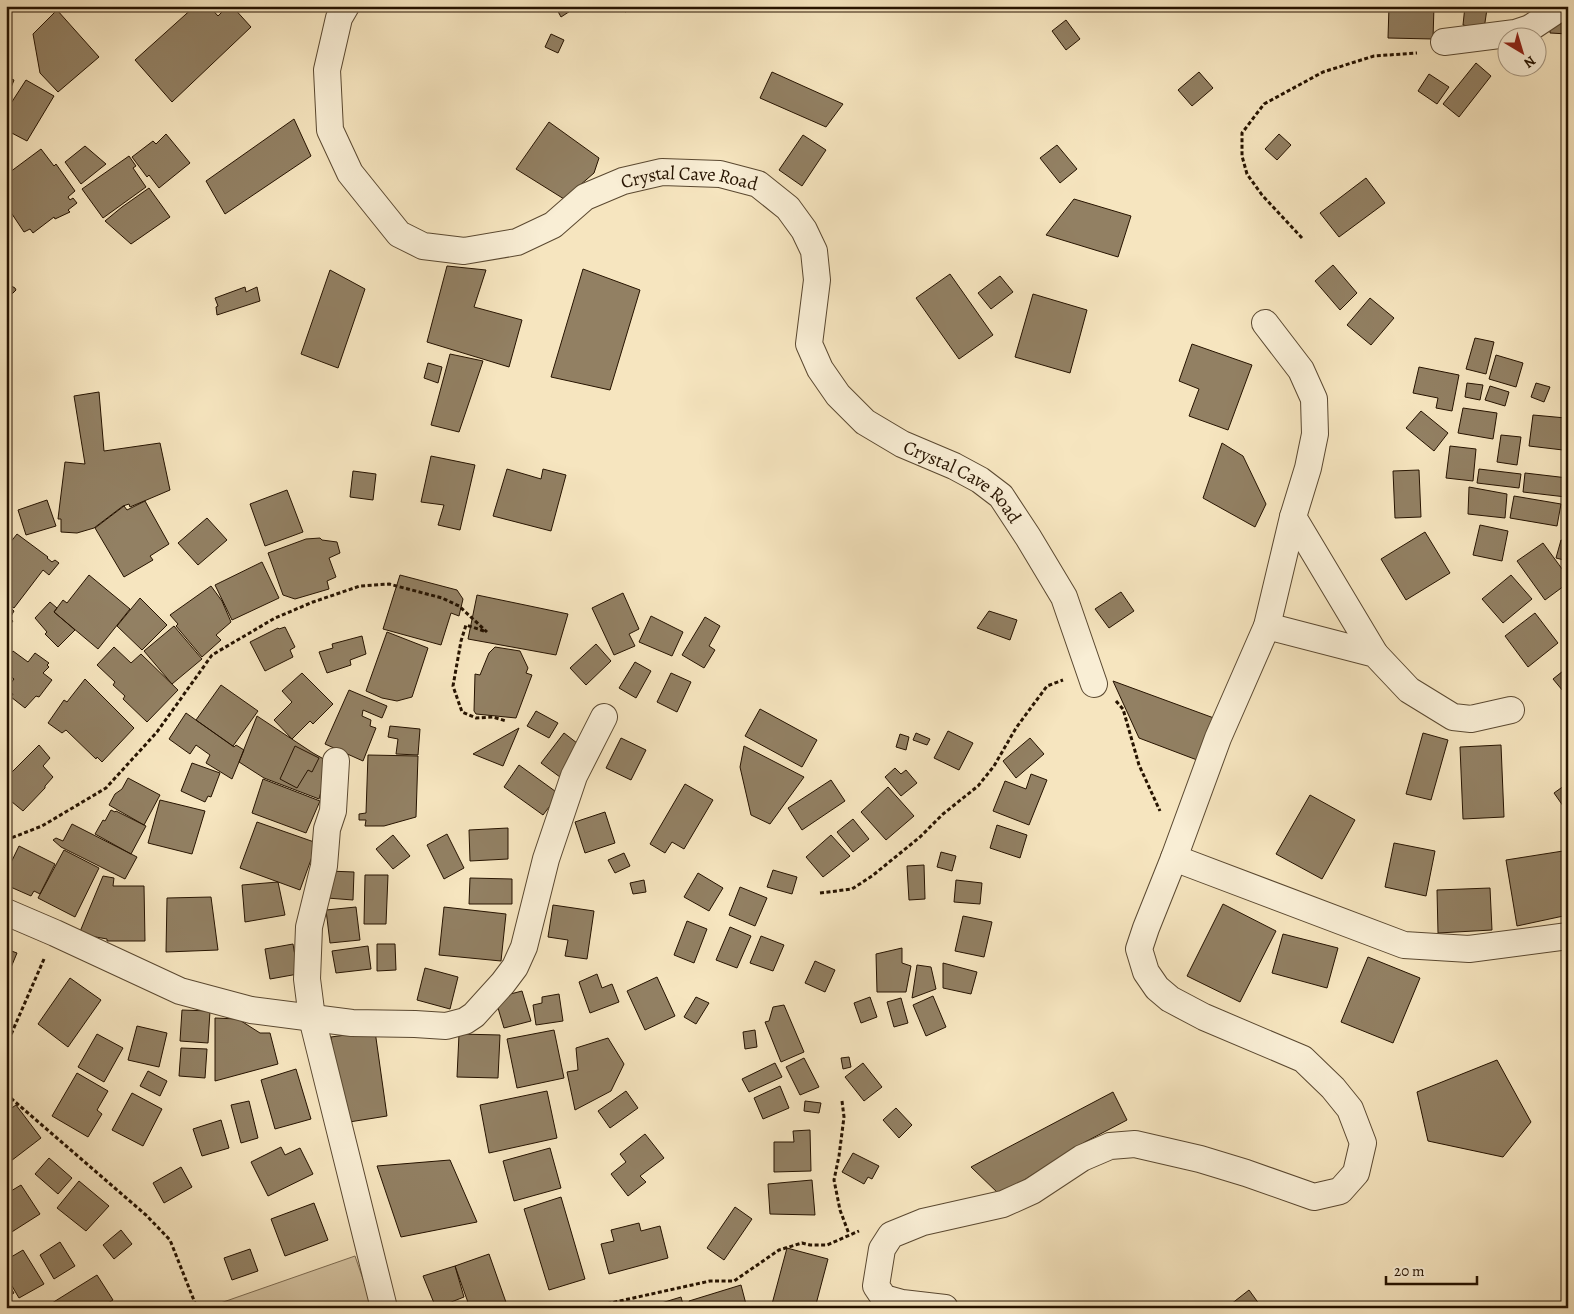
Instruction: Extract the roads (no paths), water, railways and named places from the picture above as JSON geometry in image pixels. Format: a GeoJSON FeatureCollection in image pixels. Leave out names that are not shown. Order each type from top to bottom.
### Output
{"type":"FeatureCollection","features":[{"type":"Feature","properties":{"kind":"street","name":"Crystal Cave Road"},"geometry":{"type":"LineString","coordinates":[[346,6],[340,18],[326,70],[330,130],[350,173],[399,234],[423,246],[464,251],[517,242],[553,225],[585,197],[622,181],[662,172],[720,174],[758,184],[788,208],[804,230],[814,251],[817,280],[809,344],[820,369],[838,395],[864,422],[902,444],[954,466],[980,480],[1001,496],[1064,597],[1094,684]]}},
{"type":"Feature","properties":{"kind":"street"},"geometry":{"type":"LineString","coordinates":[[1444,42],[1515,33],[1530,28],[1563,6]]}},
{"type":"Feature","properties":{"kind":"street"},"geometry":{"type":"LineString","coordinates":[[945,1308],[902,1303],[884,1298],[876,1286],[878,1266],[882,1249],[891,1236],[923,1222],[1003,1204],[1032,1191],[1082,1158],[1110,1146],[1135,1144],[1200,1159],[1314,1197],[1340,1191],[1356,1173],[1363,1143],[1350,1108],[1333,1088],[1303,1058],[1204,1017],[1170,999],[1157,988],[1146,972],[1140,949],[1146,928],[1218,738],[1267,626],[1293,517],[1316,434],[1314,399],[1301,370],[1266,323]]}},
{"type":"Feature","properties":{"kind":"street"},"geometry":{"type":"LineString","coordinates":[[1293,517],[1375,654],[1409,690],[1453,717],[1471,719],[1511,710]]}},
{"type":"Feature","properties":{"kind":"street"},"geometry":{"type":"LineString","coordinates":[[1267,626],[1375,654]]}},
{"type":"Feature","properties":{"kind":"street"},"geometry":{"type":"LineString","coordinates":[[6,912],[180,991],[251,1010],[352,1023],[446,1026],[465,1021],[474,1015],[515,967],[524,947],[546,859],[574,776],[604,717]]}},
{"type":"Feature","properties":{"kind":"street"},"geometry":{"type":"LineString","coordinates":[[336,761],[333,810],[327,829],[324,866],[309,927],[308,978],[312,1018],[384,1308]]}},
{"type":"Feature","properties":{"kind":"street"},"geometry":{"type":"LineString","coordinates":[[1174,858],[1404,945],[1469,949],[1568,936]]}}]}
